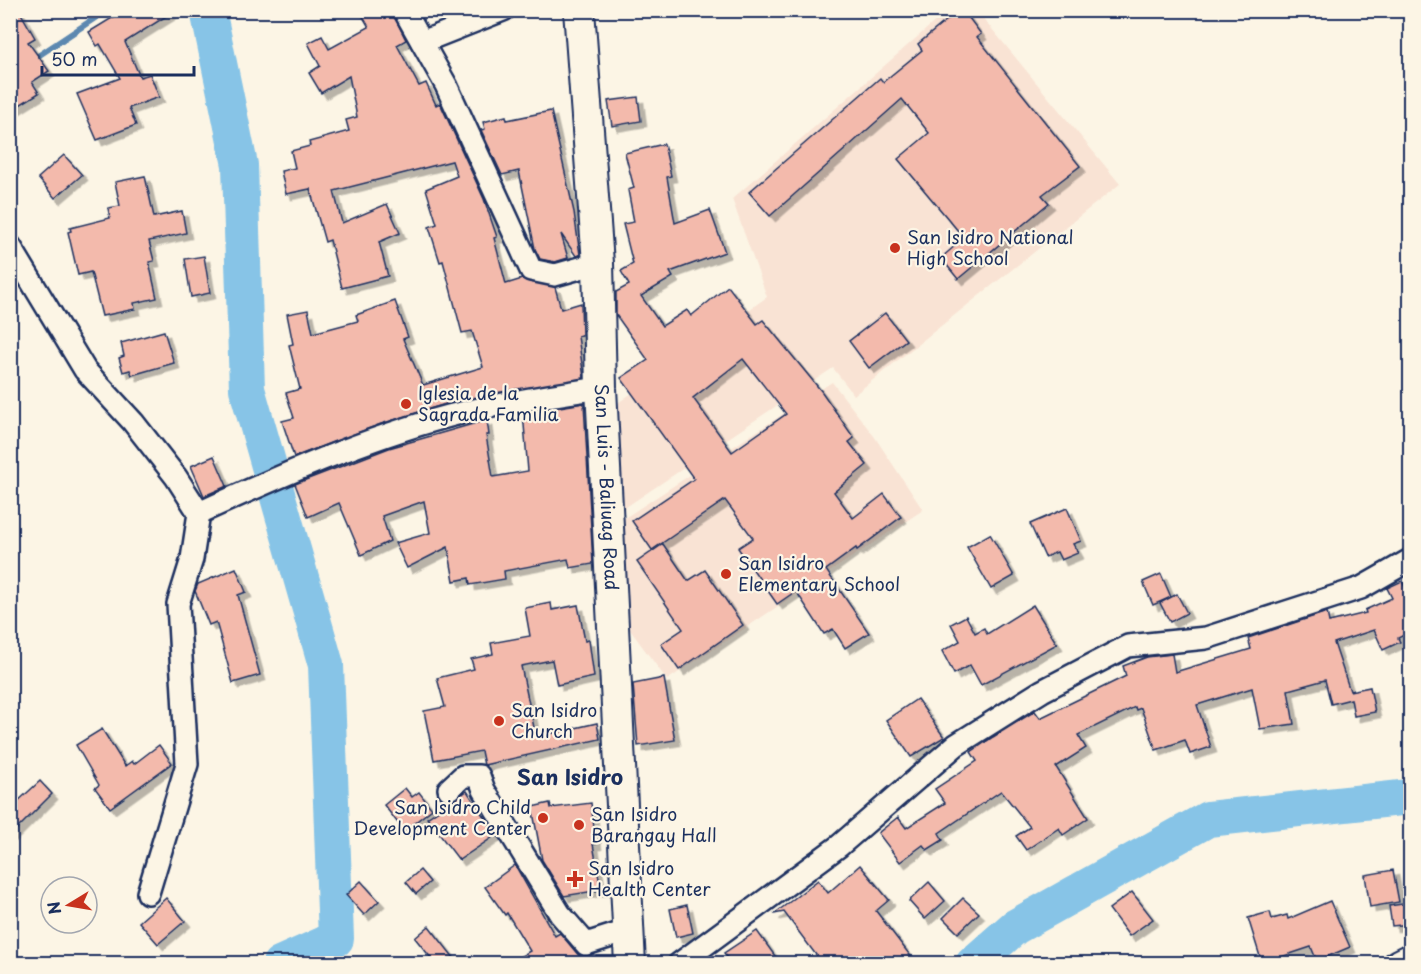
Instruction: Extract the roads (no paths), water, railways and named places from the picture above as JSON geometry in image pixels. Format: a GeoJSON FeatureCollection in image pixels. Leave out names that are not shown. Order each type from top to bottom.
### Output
{"type":"FeatureCollection","features":[{"type":"Feature","properties":{"kind":"main road","name":"San Luis - Baliuag Road"},"geometry":{"type":"LineString","coordinates":[[579,10],[598,263],[601,388],[630,963]]}},
{"type":"Feature","properties":{"kind":"street"},"geometry":{"type":"LineString","coordinates":[[405,10],[446,85],[531,270],[555,275],[598,263]]}},
{"type":"Feature","properties":{"kind":"street"},"geometry":{"type":"LineString","coordinates":[[422,42],[503,10]]}},
{"type":"Feature","properties":{"kind":"street"},"geometry":{"type":"LineString","coordinates":[[10,246],[85,370],[133,422],[176,477],[199,513],[192,559],[178,604],[187,764],[148,893]]}},
{"type":"Feature","properties":{"kind":"street"},"geometry":{"type":"LineString","coordinates":[[199,513],[263,484],[379,438],[451,415],[601,388]]}},
{"type":"Feature","properties":{"kind":"street"},"geometry":{"type":"LineString","coordinates":[[679,963],[839,846],[956,745],[1042,691],[1128,646],[1206,638],[1361,588],[1410,560]]}},
{"type":"Feature","properties":{"kind":"street"},"geometry":{"type":"LineString","coordinates":[[449,789],[463,776],[479,776],[484,790],[560,914],[586,944],[627,931]]}},
{"type":"Feature","properties":{"kind":"street"},"geometry":{"type":"LineString","coordinates":[[1398,963],[1410,958]]}},
{"type":"Feature","properties":{"kind":"waterway"},"geometry":{"type":"LineString","coordinates":[[32,60],[107,10]]}},
{"type":"Feature","properties":{"kind":"waterway"},"geometry":{"type":"LineString","coordinates":[[208,10],[240,165],[247,389],[326,665],[336,939],[280,964]]}},
{"type":"Feature","properties":{"kind":"waterway"},"geometry":{"type":"LineString","coordinates":[[973,964],[1015,927],[1208,819],[1410,797]]}},
{"type":"Feature","properties":{"kind":"place","name":"San Isidro National High School"},"geometry":{"type":"Point","coordinates":[895,248]}},
{"type":"Feature","properties":{"kind":"place","name":"Iglesia de la Sagrada Familia"},"geometry":{"type":"Point","coordinates":[406,404]}},
{"type":"Feature","properties":{"kind":"place","name":"San Isidro Elementary School"},"geometry":{"type":"Point","coordinates":[726,574]}},
{"type":"Feature","properties":{"kind":"place","name":"San Isidro Church"},"geometry":{"type":"Point","coordinates":[499,721]}},
{"type":"Feature","properties":{"kind":"place","name":"San Isidro Child Development Center"},"geometry":{"type":"Point","coordinates":[543,818]}},
{"type":"Feature","properties":{"kind":"place","name":"San Isidro Barangay Hall"},"geometry":{"type":"Point","coordinates":[579,825]}},
{"type":"Feature","properties":{"kind":"place","name":"San Isidro Health Center"},"geometry":{"type":"Point","coordinates":[575,879]}},
{"type":"Feature","properties":{"kind":"district","name":"San Isidro"},"geometry":{"type":"Point","coordinates":[570,778]}}]}
